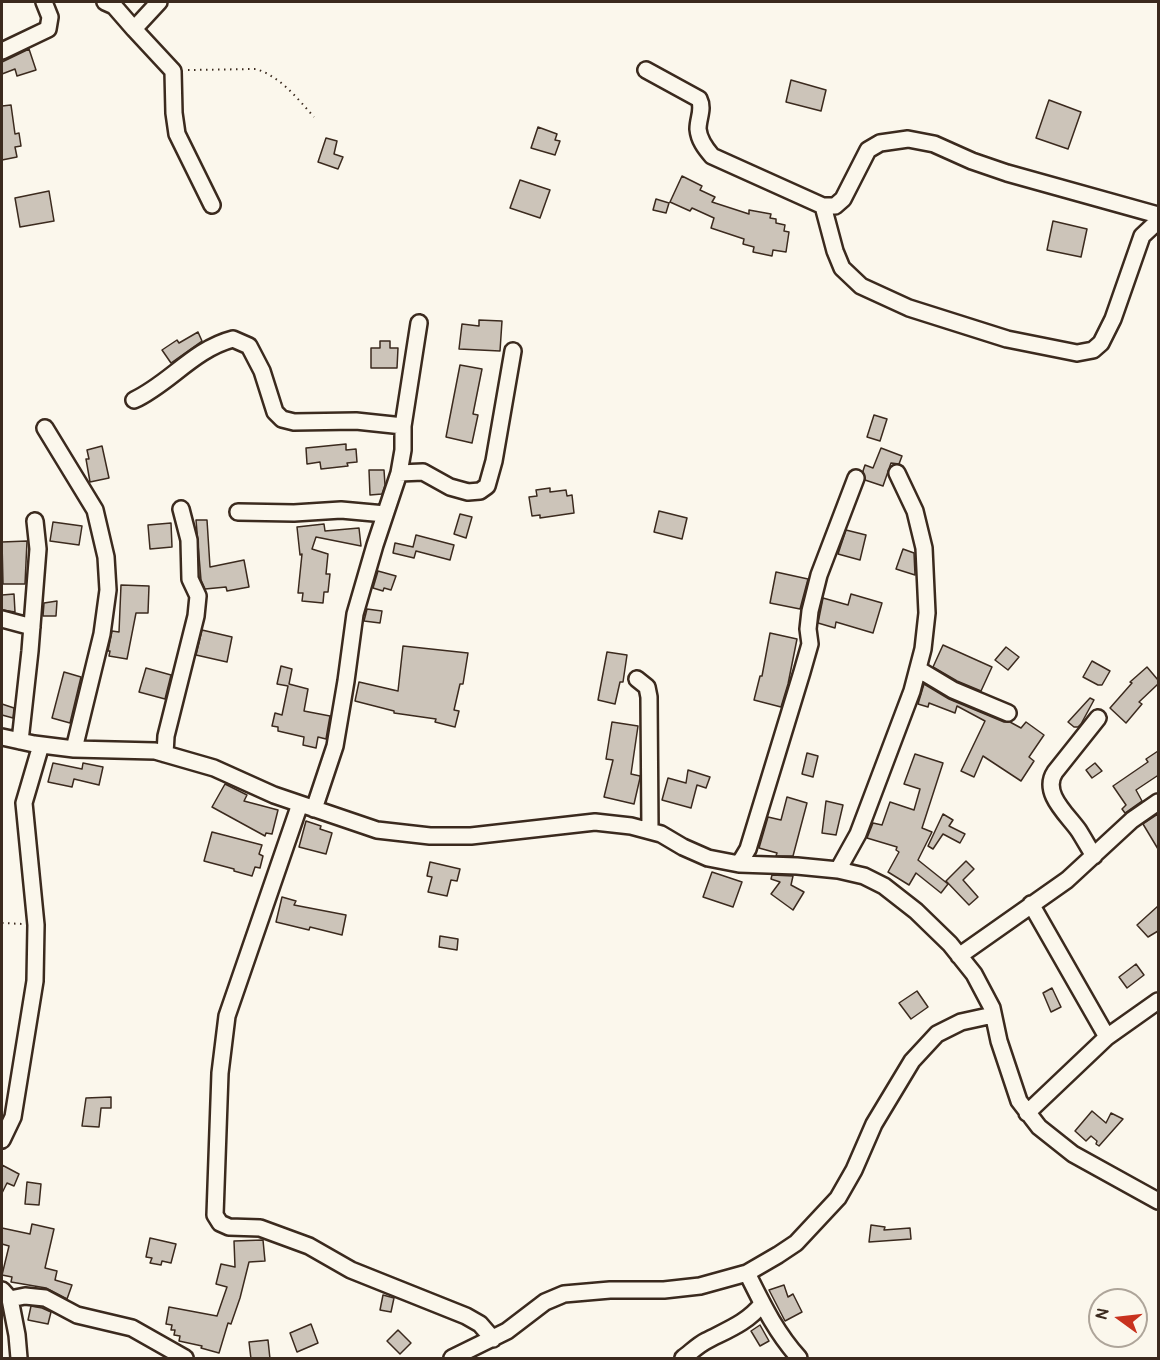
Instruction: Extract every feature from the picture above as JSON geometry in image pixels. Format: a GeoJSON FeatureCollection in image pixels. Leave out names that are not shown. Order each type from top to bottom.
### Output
{"type":"FeatureCollection","features":[{"type":"Feature","properties":{"kind":"street"},"geometry":{"type":"LineString","coordinates":[[2,51],[48,29],[50,17],[44,2]]}},
{"type":"Feature","properties":{"kind":"street"},"geometry":{"type":"LineString","coordinates":[[105,2],[114,6],[173,71],[177,134],[212,205]]}},
{"type":"Feature","properties":{"kind":"street"},"geometry":{"type":"LineString","coordinates":[[134,29],[159,2]]}},
{"type":"Feature","properties":{"kind":"street"},"geometry":{"type":"LineString","coordinates":[[646,70],[699,99],[702,103],[698,129],[703,145],[712,156],[823,206],[835,206],[843,199],[868,150],[880,143],[908,139],[934,144],[1007,173],[1158,214]]}},
{"type":"Feature","properties":{"kind":"street"},"geometry":{"type":"LineString","coordinates":[[823,206],[842,268],[861,286],[909,308],[1007,339],[1077,353],[1093,350],[1101,343],[1113,319],[1142,236],[1158,221]]}},
{"type":"Feature","properties":{"kind":"street"},"geometry":{"type":"LineString","coordinates":[[419,323],[403,426],[403,450],[399,472],[355,614],[334,746],[307,807],[227,1016],[220,1073],[215,1215],[220,1223],[229,1227],[260,1228],[309,1246],[351,1270],[466,1316],[480,1324],[493,1339]]}},
{"type":"Feature","properties":{"kind":"street"},"geometry":{"type":"LineString","coordinates":[[134,400],[147,395],[211,347],[233,339],[249,346],[262,371],[275,412],[282,419],[294,422],[356,421],[403,426]]}},
{"type":"Feature","properties":{"kind":"street"},"geometry":{"type":"LineString","coordinates":[[399,472],[423,472],[450,487],[468,492],[480,491],[487,486],[494,461],[513,351]]}},
{"type":"Feature","properties":{"kind":"street"},"geometry":{"type":"LineString","coordinates":[[45,428],[95,510],[106,556],[108,590],[102,634],[74,749]]}},
{"type":"Feature","properties":{"kind":"street"},"geometry":{"type":"LineString","coordinates":[[838,870],[858,834],[912,691],[923,649],[927,614],[924,548],[915,511],[897,473]]}},
{"type":"Feature","properties":{"kind":"street"},"geometry":{"type":"LineString","coordinates":[[739,864],[748,849],[810,644],[808,629],[810,610],[819,575],[856,478]]}},
{"type":"Feature","properties":{"kind":"street"},"geometry":{"type":"LineString","coordinates":[[165,754],[166,736],[196,616],[198,596],[190,579],[189,540],[181,508]]}},
{"type":"Feature","properties":{"kind":"street"},"geometry":{"type":"LineString","coordinates":[[238,512],[294,513],[341,510],[385,514]]}},
{"type":"Feature","properties":{"kind":"street"},"geometry":{"type":"LineString","coordinates":[[20,741],[38,549],[35,521]]}},
{"type":"Feature","properties":{"kind":"street"},"geometry":{"type":"LineString","coordinates":[[2,619],[32,627]]}},
{"type":"Feature","properties":{"kind":"street"},"geometry":{"type":"LineString","coordinates":[[918,669],[953,690],[1008,713]]}},
{"type":"Feature","properties":{"kind":"street"},"geometry":{"type":"LineString","coordinates":[[637,679],[647,687],[649,697],[650,831]]}},
{"type":"Feature","properties":{"kind":"street"},"geometry":{"type":"LineString","coordinates":[[1094,856],[1057,802],[1051,787],[1052,776],[1098,718]]}},
{"type":"Feature","properties":{"kind":"street"},"geometry":{"type":"LineString","coordinates":[[2,737],[74,749],[155,751],[214,768],[307,807],[377,830],[430,836],[471,836],[595,822],[631,826],[662,834],[682,847],[708,858],[739,864],[838,870],[864,876],[884,886],[916,911],[950,944],[974,974],[992,1008],[999,1041],[1019,1101],[1039,1127],[1073,1154],[1158,1201]]}},
{"type":"Feature","properties":{"kind":"street"},"geometry":{"type":"LineString","coordinates":[[2,1140],[13,1117],[35,981],[36,925],[24,803],[41,745]]}},
{"type":"Feature","properties":{"kind":"street"},"geometry":{"type":"LineString","coordinates":[[959,956],[1067,880],[1132,820],[1158,802]]}},
{"type":"Feature","properties":{"kind":"street"},"geometry":{"type":"LineString","coordinates":[[1031,904],[1107,1037]]}},
{"type":"Feature","properties":{"kind":"street"},"geometry":{"type":"LineString","coordinates":[[1027,1113],[1107,1037],[1158,1001]]}},
{"type":"Feature","properties":{"kind":"street"},"geometry":{"type":"LineString","coordinates":[[452,1359],[519,1324],[530,1312],[545,1302],[564,1294],[610,1290],[664,1290],[700,1286],[747,1273],[796,1243],[838,1198],[879,1116],[912,1061],[937,1034],[961,1022],[993,1015]]}},
{"type":"Feature","properties":{"kind":"street"},"geometry":{"type":"LineString","coordinates":[[747,1273],[783,1341],[799,1359]]}},
{"type":"Feature","properties":{"kind":"street"},"geometry":{"type":"LineString","coordinates":[[19,1359],[17,1335],[6,1294],[45,1298],[77,1315],[132,1328],[185,1359]]}},
{"type":"Feature","properties":{"kind":"street"},"geometry":{"type":"LineString","coordinates":[[683,1359],[703,1342],[742,1323],[762,1304]]}},
{"type":"Feature","properties":{"kind":"path"},"geometry":{"type":"LineString","coordinates":[[173,71],[256,69],[280,80],[314,117]]}},
{"type":"Feature","properties":{"kind":"path"},"geometry":{"type":"LineString","coordinates":[[2,923],[36,925]]}},
{"type":"Feature","properties":{"kind":"building"},"geometry":{"type":"Polygon","coordinates":[[[29,49],[36,70],[17,76],[15,69],[2,74],[2,62],[29,49]]]}},
{"type":"Feature","properties":{"kind":"building"},"geometry":{"type":"Polygon","coordinates":[[[791,80],[826,90],[821,111],[786,102],[791,80]]]}},
{"type":"Feature","properties":{"kind":"building"},"geometry":{"type":"Polygon","coordinates":[[[1049,100],[1081,112],[1068,149],[1036,138],[1049,100]]]}},
{"type":"Feature","properties":{"kind":"building"},"geometry":{"type":"Polygon","coordinates":[[[11,105],[15,134],[19,133],[21,146],[15,147],[17,157],[2,160],[2,106],[11,105]]]}},
{"type":"Feature","properties":{"kind":"building"},"geometry":{"type":"Polygon","coordinates":[[[538,127],[557,134],[555,140],[560,141],[555,155],[531,148],[538,127]]]}},
{"type":"Feature","properties":{"kind":"building"},"geometry":{"type":"Polygon","coordinates":[[[326,138],[337,141],[334,154],[343,157],[338,169],[318,162],[326,138]]]}},
{"type":"Feature","properties":{"kind":"building"},"geometry":{"type":"Polygon","coordinates":[[[682,176],[702,186],[700,190],[715,197],[712,202],[749,214],[749,210],[771,214],[770,218],[776,219],[776,223],[785,225],[784,231],[789,232],[786,252],[773,250],[772,256],[753,252],[754,247],[743,244],[744,239],[711,228],[714,218],[692,208],[690,211],[670,202],[682,176]]]}},
{"type":"Feature","properties":{"kind":"building"},"geometry":{"type":"Polygon","coordinates":[[[520,180],[550,190],[540,218],[510,208],[520,180]]]}},
{"type":"Feature","properties":{"kind":"building"},"geometry":{"type":"Polygon","coordinates":[[[49,191],[54,221],[20,227],[15,198],[49,191]]]}},
{"type":"Feature","properties":{"kind":"building"},"geometry":{"type":"Polygon","coordinates":[[[656,199],[669,203],[666,213],[653,210],[656,199]]]}},
{"type":"Feature","properties":{"kind":"building"},"geometry":{"type":"Polygon","coordinates":[[[1053,221],[1087,229],[1081,257],[1047,250],[1053,221]]]}},
{"type":"Feature","properties":{"kind":"building"},"geometry":{"type":"Polygon","coordinates":[[[479,320],[502,321],[500,351],[459,349],[462,324],[479,326],[479,320]]]}},
{"type":"Feature","properties":{"kind":"building"},"geometry":{"type":"Polygon","coordinates":[[[198,332],[202,341],[171,363],[162,350],[177,340],[179,343],[198,332]]]}},
{"type":"Feature","properties":{"kind":"building"},"geometry":{"type":"Polygon","coordinates":[[[380,341],[390,341],[390,348],[398,348],[397,368],[371,368],[371,348],[380,348],[380,341]]]}},
{"type":"Feature","properties":{"kind":"building"},"geometry":{"type":"Polygon","coordinates":[[[460,365],[482,369],[473,414],[478,415],[472,443],[446,437],[460,365]]]}},
{"type":"Feature","properties":{"kind":"building"},"geometry":{"type":"Polygon","coordinates":[[[874,415],[887,419],[880,441],[867,437],[874,415]]]}},
{"type":"Feature","properties":{"kind":"building"},"geometry":{"type":"Polygon","coordinates":[[[346,444],[346,450],[356,449],[357,462],[347,463],[348,466],[321,469],[320,462],[307,464],[306,448],[346,444]]]}},
{"type":"Feature","properties":{"kind":"building"},"geometry":{"type":"Polygon","coordinates":[[[102,446],[109,478],[90,482],[86,459],[89,459],[87,450],[102,446]]]}},
{"type":"Feature","properties":{"kind":"building"},"geometry":{"type":"Polygon","coordinates":[[[881,448],[902,456],[899,464],[891,463],[883,486],[865,480],[863,471],[865,465],[873,468],[881,448]]]}},
{"type":"Feature","properties":{"kind":"building"},"geometry":{"type":"Polygon","coordinates":[[[369,470],[384,470],[385,485],[382,494],[370,495],[369,470]]]}},
{"type":"Feature","properties":{"kind":"building"},"geometry":{"type":"Polygon","coordinates":[[[550,488],[550,492],[566,490],[567,496],[572,495],[574,513],[540,518],[540,515],[532,516],[529,497],[537,496],[536,490],[550,488]]]}},
{"type":"Feature","properties":{"kind":"building"},"geometry":{"type":"Polygon","coordinates":[[[659,511],[687,518],[682,539],[654,532],[659,511]]]}},
{"type":"Feature","properties":{"kind":"building"},"geometry":{"type":"Polygon","coordinates":[[[460,514],[472,517],[466,538],[454,534],[460,514]]]}},
{"type":"Feature","properties":{"kind":"building"},"geometry":{"type":"Polygon","coordinates":[[[196,520],[207,520],[210,567],[244,560],[249,587],[227,591],[226,587],[205,589],[201,580],[196,520]]]}},
{"type":"Feature","properties":{"kind":"building"},"geometry":{"type":"Polygon","coordinates":[[[53,522],[82,526],[79,545],[50,541],[53,522]]]}},
{"type":"Feature","properties":{"kind":"building"},"geometry":{"type":"Polygon","coordinates":[[[171,523],[172,547],[150,549],[148,525],[171,523]]]}},
{"type":"Feature","properties":{"kind":"building"},"geometry":{"type":"Polygon","coordinates":[[[324,524],[325,531],[359,528],[361,546],[316,537],[312,549],[328,554],[326,574],[330,574],[328,592],[324,592],[323,603],[302,601],[303,593],[298,593],[302,554],[300,555],[297,527],[324,524]]]}},
{"type":"Feature","properties":{"kind":"building"},"geometry":{"type":"Polygon","coordinates":[[[846,530],[866,535],[860,560],[838,554],[846,530]]]}},
{"type":"Feature","properties":{"kind":"building"},"geometry":{"type":"Polygon","coordinates":[[[416,535],[454,545],[450,560],[416,551],[414,558],[393,553],[395,543],[413,547],[416,535]]]}},
{"type":"Feature","properties":{"kind":"building"},"geometry":{"type":"Polygon","coordinates":[[[27,541],[25,584],[3,584],[2,542],[27,541]]]}},
{"type":"Feature","properties":{"kind":"building"},"geometry":{"type":"Polygon","coordinates":[[[903,549],[914,553],[915,575],[896,569],[903,549]]]}},
{"type":"Feature","properties":{"kind":"building"},"geometry":{"type":"Polygon","coordinates":[[[378,571],[396,576],[391,590],[384,588],[383,591],[373,588],[378,571]]]}},
{"type":"Feature","properties":{"kind":"building"},"geometry":{"type":"Polygon","coordinates":[[[776,572],[808,579],[800,609],[770,603],[776,572]]]}},
{"type":"Feature","properties":{"kind":"building"},"geometry":{"type":"Polygon","coordinates":[[[121,585],[149,586],[148,613],[136,613],[127,659],[109,656],[110,651],[108,651],[112,631],[119,632],[121,585]]]}},
{"type":"Feature","properties":{"kind":"building"},"geometry":{"type":"Polygon","coordinates":[[[14,594],[15,612],[2,610],[2,595],[14,594]]]}},
{"type":"Feature","properties":{"kind":"building"},"geometry":{"type":"Polygon","coordinates":[[[851,594],[882,603],[873,633],[836,622],[835,628],[818,623],[823,598],[848,605],[851,594]]]}},
{"type":"Feature","properties":{"kind":"building"},"geometry":{"type":"Polygon","coordinates":[[[57,601],[56,616],[43,616],[44,603],[57,601]]]}},
{"type":"Feature","properties":{"kind":"building"},"geometry":{"type":"Polygon","coordinates":[[[367,609],[382,611],[380,623],[364,621],[367,609]]]}},
{"type":"Feature","properties":{"kind":"building"},"geometry":{"type":"Polygon","coordinates":[[[202,630],[232,637],[227,662],[196,655],[202,630]]]}},
{"type":"Feature","properties":{"kind":"building"},"geometry":{"type":"Polygon","coordinates":[[[770,633],[797,639],[781,707],[754,700],[760,676],[762,676],[770,633]]]}},
{"type":"Feature","properties":{"kind":"building"},"geometry":{"type":"Polygon","coordinates":[[[943,645],[992,667],[981,691],[933,667],[943,645]]]}},
{"type":"Feature","properties":{"kind":"building"},"geometry":{"type":"Polygon","coordinates":[[[403,646],[468,653],[463,684],[460,684],[454,710],[459,711],[455,727],[435,722],[436,719],[394,713],[394,711],[355,701],[359,682],[398,691],[403,646]]]}},
{"type":"Feature","properties":{"kind":"building"},"geometry":{"type":"Polygon","coordinates":[[[1006,647],[1019,657],[1008,670],[995,660],[1006,647]]]}},
{"type":"Feature","properties":{"kind":"building"},"geometry":{"type":"Polygon","coordinates":[[[607,652],[627,655],[623,682],[620,682],[615,704],[598,700],[607,652]]]}},
{"type":"Feature","properties":{"kind":"building"},"geometry":{"type":"Polygon","coordinates":[[[1092,661],[1110,671],[1102,685],[1083,677],[1092,661]]]}},
{"type":"Feature","properties":{"kind":"building"},"geometry":{"type":"Polygon","coordinates":[[[281,666],[292,669],[289,684],[308,689],[304,711],[330,716],[326,739],[318,737],[316,748],[303,745],[304,737],[278,731],[278,727],[272,726],[275,713],[282,715],[288,686],[277,684],[281,666]]]}},
{"type":"Feature","properties":{"kind":"building"},"geometry":{"type":"Polygon","coordinates":[[[1147,667],[1158,680],[1158,684],[1139,702],[1142,704],[1126,723],[1110,708],[1132,683],[1130,682],[1147,667]]]}},
{"type":"Feature","properties":{"kind":"building"},"geometry":{"type":"Polygon","coordinates":[[[146,668],[171,675],[165,699],[139,692],[146,668]]]}},
{"type":"Feature","properties":{"kind":"building"},"geometry":{"type":"Polygon","coordinates":[[[64,672],[81,677],[70,723],[52,718],[64,672]]]}},
{"type":"Feature","properties":{"kind":"building"},"geometry":{"type":"Polygon","coordinates":[[[924,684],[949,699],[1004,722],[1010,722],[1021,728],[1026,722],[1044,735],[1029,757],[1034,761],[1021,781],[983,756],[974,777],[961,771],[985,721],[957,706],[955,713],[929,703],[928,707],[918,704],[924,684]]]}},
{"type":"Feature","properties":{"kind":"building"},"geometry":{"type":"Polygon","coordinates":[[[1090,698],[1094,700],[1081,724],[1074,727],[1068,722],[1090,698]]]}},
{"type":"Feature","properties":{"kind":"building"},"geometry":{"type":"Polygon","coordinates":[[[2,704],[14,708],[13,718],[2,715],[2,704]]]}},
{"type":"Feature","properties":{"kind":"building"},"geometry":{"type":"Polygon","coordinates":[[[612,722],[638,726],[631,774],[640,776],[640,778],[634,804],[604,797],[613,760],[606,759],[612,722]]]}},
{"type":"Feature","properties":{"kind":"building"},"geometry":{"type":"Polygon","coordinates":[[[1158,751],[1158,777],[1136,790],[1142,801],[1125,813],[1122,809],[1126,805],[1113,786],[1148,762],[1146,759],[1158,751]]]}},
{"type":"Feature","properties":{"kind":"building"},"geometry":{"type":"Polygon","coordinates":[[[807,753],[818,756],[813,777],[802,774],[807,753]]]}},
{"type":"Feature","properties":{"kind":"building"},"geometry":{"type":"Polygon","coordinates":[[[915,754],[943,763],[922,828],[932,832],[918,860],[948,884],[941,893],[916,873],[909,885],[888,872],[899,852],[896,850],[897,847],[867,838],[873,823],[882,825],[890,802],[914,810],[920,789],[904,784],[915,754]]]}},
{"type":"Feature","properties":{"kind":"building"},"geometry":{"type":"Polygon","coordinates":[[[53,763],[82,769],[83,763],[103,767],[99,785],[74,779],[72,787],[48,782],[53,763]]]}},
{"type":"Feature","properties":{"kind":"building"},"geometry":{"type":"Polygon","coordinates":[[[1095,763],[1102,771],[1092,778],[1086,770],[1095,763]]]}},
{"type":"Feature","properties":{"kind":"building"},"geometry":{"type":"Polygon","coordinates":[[[688,770],[710,777],[706,788],[697,785],[691,808],[662,800],[668,778],[686,783],[688,770]]]}},
{"type":"Feature","properties":{"kind":"building"},"geometry":{"type":"Polygon","coordinates":[[[225,784],[247,795],[244,801],[278,810],[272,834],[266,833],[265,836],[212,807],[225,784]]]}},
{"type":"Feature","properties":{"kind":"building"},"geometry":{"type":"Polygon","coordinates":[[[787,797],[807,803],[793,856],[776,856],[777,853],[759,848],[768,817],[781,820],[787,797]]]}},
{"type":"Feature","properties":{"kind":"building"},"geometry":{"type":"Polygon","coordinates":[[[826,801],[843,805],[836,835],[822,833],[826,801]]]}},
{"type":"Feature","properties":{"kind":"building"},"geometry":{"type":"Polygon","coordinates":[[[943,814],[953,820],[949,826],[965,834],[960,843],[943,834],[933,849],[928,846],[943,814]]]}},
{"type":"Feature","properties":{"kind":"building"},"geometry":{"type":"Polygon","coordinates":[[[1158,814],[1158,849],[1143,824],[1158,814]]]}},
{"type":"Feature","properties":{"kind":"building"},"geometry":{"type":"Polygon","coordinates":[[[306,821],[332,833],[326,854],[299,847],[306,821]]]}},
{"type":"Feature","properties":{"kind":"building"},"geometry":{"type":"Polygon","coordinates":[[[212,832],[262,845],[259,854],[263,856],[260,868],[255,867],[252,876],[204,861],[212,832]]]}},
{"type":"Feature","properties":{"kind":"building"},"geometry":{"type":"Polygon","coordinates":[[[966,861],[974,869],[963,880],[978,897],[969,905],[946,881],[966,861]]]}},
{"type":"Feature","properties":{"kind":"building"},"geometry":{"type":"Polygon","coordinates":[[[430,862],[460,869],[457,881],[451,880],[447,896],[428,892],[432,877],[427,876],[430,862]]]}},
{"type":"Feature","properties":{"kind":"building"},"geometry":{"type":"Polygon","coordinates":[[[712,872],[742,882],[733,907],[703,897],[712,872]]]}},
{"type":"Feature","properties":{"kind":"building"},"geometry":{"type":"Polygon","coordinates":[[[772,875],[793,876],[791,885],[804,892],[793,910],[771,894],[780,882],[771,879],[772,875]]]}},
{"type":"Feature","properties":{"kind":"building"},"geometry":{"type":"Polygon","coordinates":[[[282,897],[296,901],[294,905],[346,915],[342,935],[276,922],[282,897]]]}},
{"type":"Feature","properties":{"kind":"building"},"geometry":{"type":"Polygon","coordinates":[[[1158,906],[1158,931],[1148,937],[1137,925],[1158,906]]]}},
{"type":"Feature","properties":{"kind":"building"},"geometry":{"type":"Polygon","coordinates":[[[440,936],[458,939],[457,950],[439,947],[440,936]]]}},
{"type":"Feature","properties":{"kind":"building"},"geometry":{"type":"Polygon","coordinates":[[[1136,964],[1144,975],[1127,988],[1119,977],[1136,964]]]}},
{"type":"Feature","properties":{"kind":"building"},"geometry":{"type":"Polygon","coordinates":[[[1052,988],[1061,1007],[1051,1012],[1043,993],[1052,988]]]}},
{"type":"Feature","properties":{"kind":"building"},"geometry":{"type":"Polygon","coordinates":[[[917,991],[928,1007],[911,1019],[899,1003],[917,991]]]}},
{"type":"Feature","properties":{"kind":"building"},"geometry":{"type":"Polygon","coordinates":[[[111,1097],[111,1108],[101,1108],[99,1127],[82,1126],[86,1098],[111,1097]]]}},
{"type":"Feature","properties":{"kind":"building"},"geometry":{"type":"Polygon","coordinates":[[[1092,1111],[1106,1123],[1111,1113],[1123,1119],[1099,1146],[1091,1136],[1086,1141],[1075,1131],[1092,1111]]]}},
{"type":"Feature","properties":{"kind":"building"},"geometry":{"type":"Polygon","coordinates":[[[2,1165],[19,1174],[14,1186],[7,1183],[2,1193],[2,1165]]]}},
{"type":"Feature","properties":{"kind":"building"},"geometry":{"type":"Polygon","coordinates":[[[27,1182],[41,1184],[39,1205],[25,1204],[27,1182]]]}},
{"type":"Feature","properties":{"kind":"building"},"geometry":{"type":"Polygon","coordinates":[[[32,1224],[54,1229],[45,1268],[57,1271],[55,1280],[72,1285],[67,1299],[46,1288],[11,1282],[12,1277],[2,1275],[9,1246],[2,1244],[2,1228],[30,1234],[32,1224]]]}},
{"type":"Feature","properties":{"kind":"building"},"geometry":{"type":"Polygon","coordinates":[[[871,1225],[885,1227],[884,1230],[910,1228],[911,1239],[869,1242],[871,1225]]]}},
{"type":"Feature","properties":{"kind":"building"},"geometry":{"type":"Polygon","coordinates":[[[150,1238],[176,1244],[171,1263],[162,1261],[161,1265],[150,1263],[152,1258],[146,1257],[150,1238]]]}},
{"type":"Feature","properties":{"kind":"building"},"geometry":{"type":"Polygon","coordinates":[[[263,1240],[265,1261],[249,1262],[240,1298],[231,1324],[228,1323],[219,1353],[201,1348],[202,1346],[179,1341],[180,1336],[174,1335],[175,1330],[171,1330],[172,1325],[166,1324],[169,1307],[217,1316],[227,1287],[216,1284],[221,1264],[235,1267],[234,1241],[263,1240]]]}},
{"type":"Feature","properties":{"kind":"building"},"geometry":{"type":"Polygon","coordinates":[[[784,1285],[788,1297],[793,1294],[802,1312],[785,1321],[769,1290],[784,1285]]]}},
{"type":"Feature","properties":{"kind":"building"},"geometry":{"type":"Polygon","coordinates":[[[383,1295],[394,1298],[391,1312],[380,1310],[383,1295]]]}},
{"type":"Feature","properties":{"kind":"building"},"geometry":{"type":"Polygon","coordinates":[[[31,1306],[51,1312],[48,1324],[28,1320],[31,1306]]]}},
{"type":"Feature","properties":{"kind":"building"},"geometry":{"type":"Polygon","coordinates":[[[311,1324],[318,1343],[297,1352],[290,1333],[311,1324]]]}},
{"type":"Feature","properties":{"kind":"building"},"geometry":{"type":"Polygon","coordinates":[[[760,1325],[769,1341],[760,1346],[751,1331],[760,1325]]]}},
{"type":"Feature","properties":{"kind":"building"},"geometry":{"type":"Polygon","coordinates":[[[398,1330],[411,1343],[400,1354],[387,1341],[398,1330]]]}},
{"type":"Feature","properties":{"kind":"building"},"geometry":{"type":"Polygon","coordinates":[[[268,1340],[270,1359],[251,1359],[249,1342],[268,1340]]]}}]}
